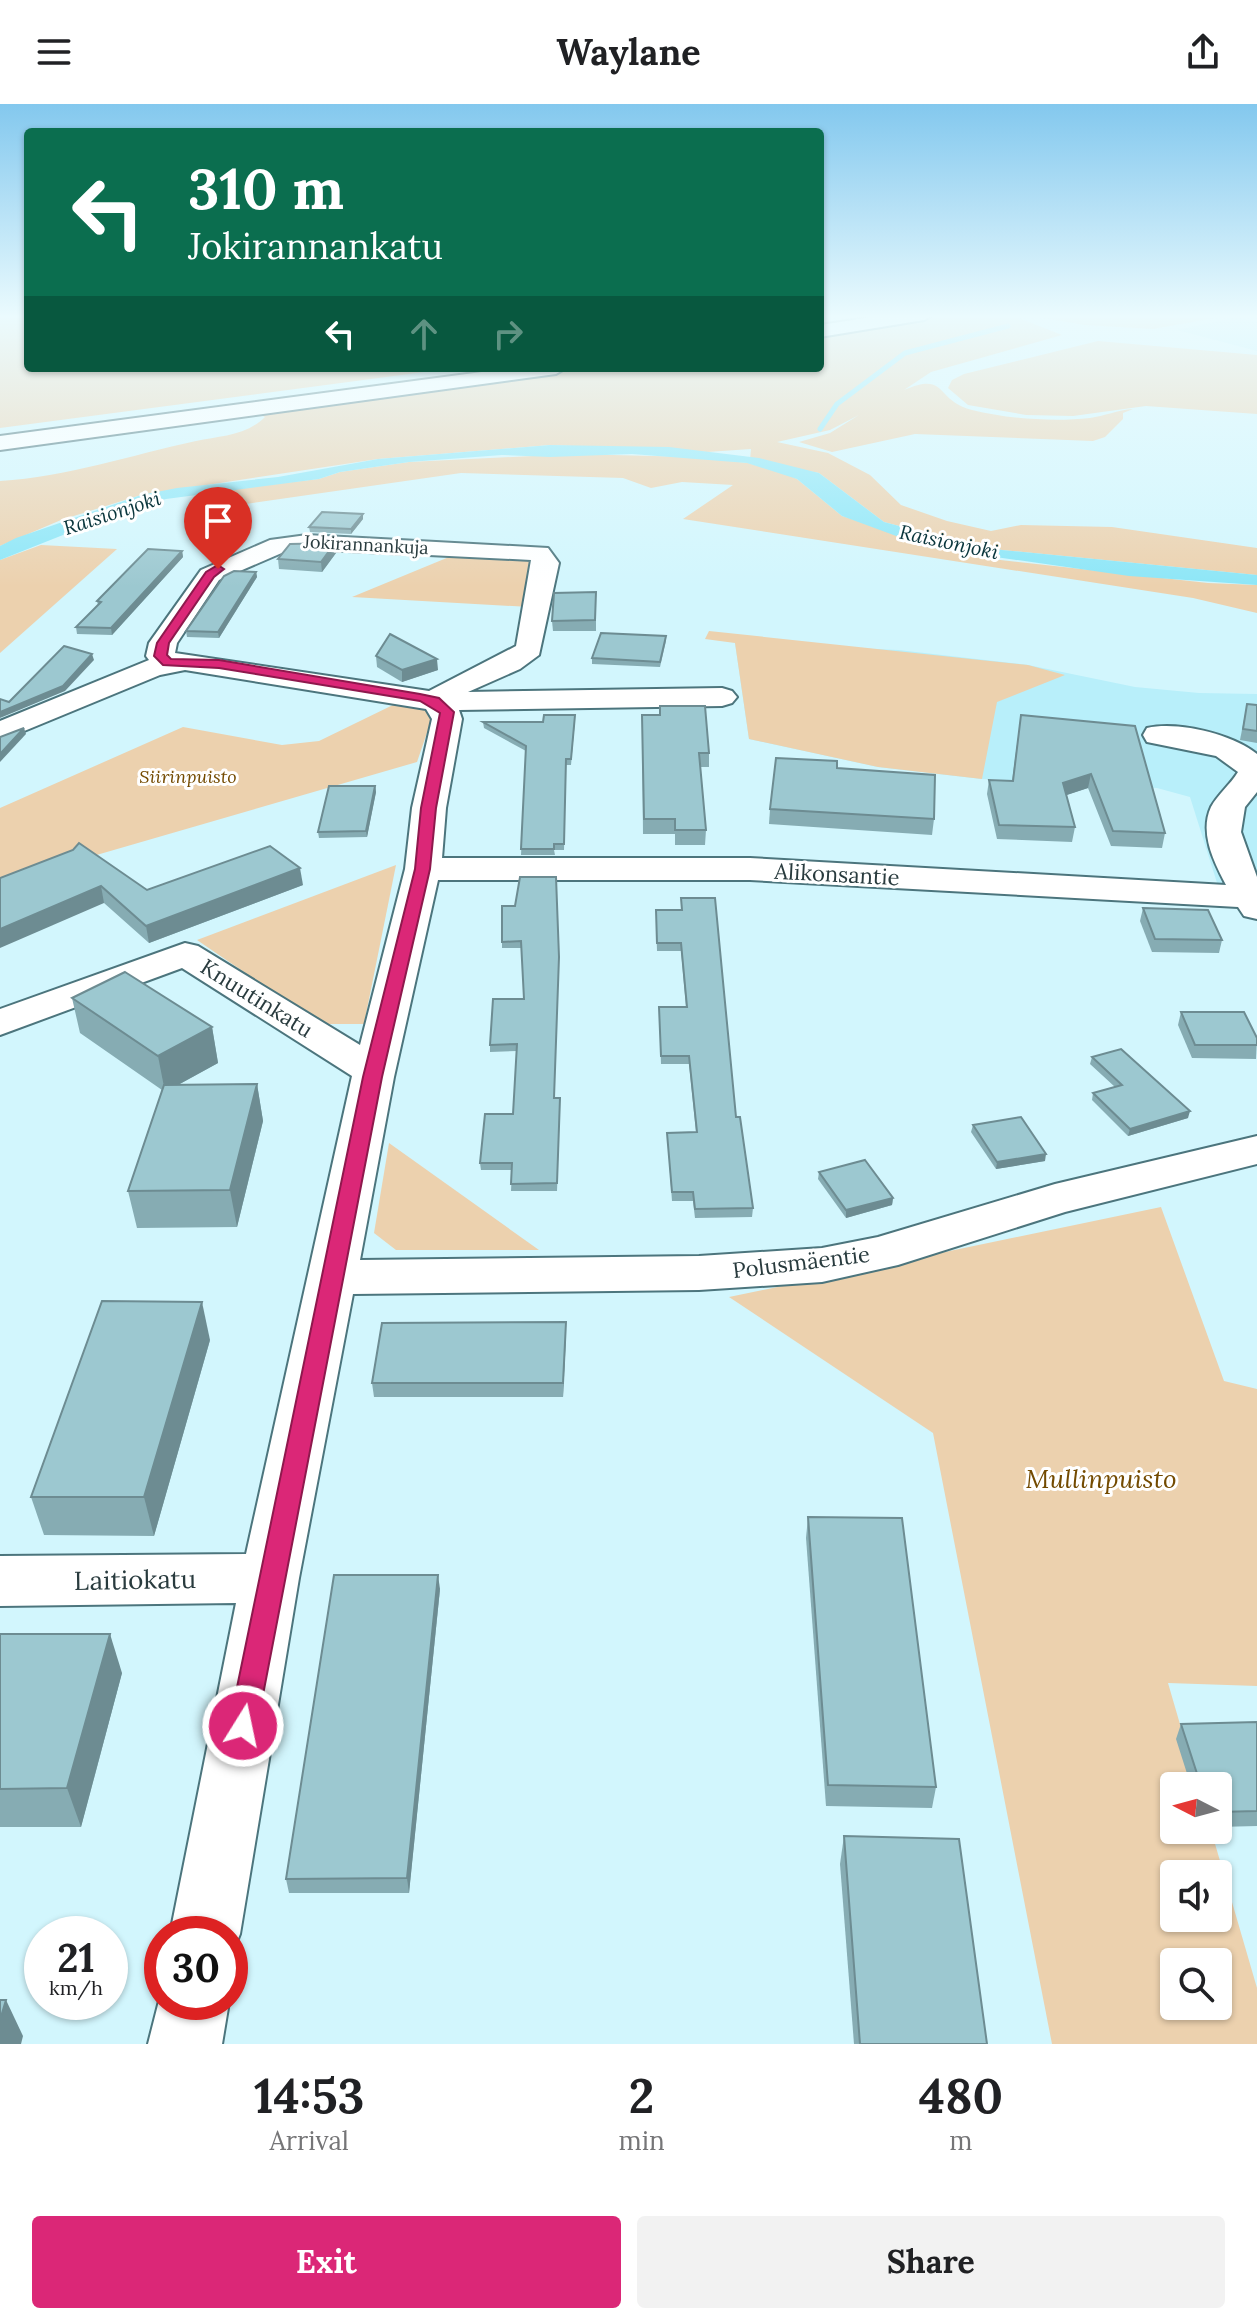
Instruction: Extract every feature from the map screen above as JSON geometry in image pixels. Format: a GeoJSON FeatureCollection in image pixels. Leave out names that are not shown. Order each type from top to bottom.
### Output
{"type":"FeatureCollection","features":[{"type":"Feature","properties":{"kind":"highway"},"geometry":{"type":"LineString","coordinates":[[0,433],[203,406]]}},
{"type":"Feature","properties":{"kind":"highway"},"geometry":{"type":"LineString","coordinates":[[0,443],[278,406]]}},
{"type":"Feature","properties":{"kind":"street","name":"Jokirannankuja"},"geometry":{"type":"LineString","coordinates":[[168,662],[160,656],[163,643],[210,575],[279,545],[307,542],[539,553],[546,563],[529,649],[522,657],[454,686],[435,701]]}},
{"type":"Feature","properties":{"kind":"street"},"geometry":{"type":"LineString","coordinates":[[0,732],[168,662],[219,664],[435,701],[722,697]]}},
{"type":"Feature","properties":{"kind":"street"},"geometry":{"type":"LineString","coordinates":[[208,1916],[270,1578],[374,1071],[423,869],[429,808],[447,719],[443,706],[435,701]]}},
{"type":"Feature","properties":{"kind":"street"},"geometry":{"type":"LineString","coordinates":[[1158,735],[1193,739],[1243,756],[1252,764],[1254,772],[1226,810],[1224,828],[1228,848],[1254,902]]}},
{"type":"Feature","properties":{"kind":"street","name":"Alikonsantie"},"geometry":{"type":"LineString","coordinates":[[423,869],[750,869],[1254,902]]}},
{"type":"Feature","properties":{"kind":"street","name":"Knuutinkatu"},"geometry":{"type":"LineString","coordinates":[[0,1023],[185,954],[374,1071]]}},
{"type":"Feature","properties":{"kind":"street","name":"Polusmäentie"},"geometry":{"type":"LineString","coordinates":[[332,1277],[699,1273],[822,1265],[881,1253],[1082,1192],[1257,1150]]}},
{"type":"Feature","properties":{"kind":"street","name":"Laitiokatu"},"geometry":{"type":"LineString","coordinates":[[0,1581],[270,1578]]}},
{"type":"Feature","properties":{"kind":"street"},"geometry":{"type":"LineString","coordinates":[[185,2044],[190,2020]]}},
{"type":"Feature","properties":{"kind":"shaded area"},"geometry":{"type":"Polygon","coordinates":[[[735,643],[898,650],[1028,665],[1135,687],[1257,694],[1257,889],[1218,886],[1190,797],[1157,788],[982,779],[878,767],[749,739],[735,643]]]}},
{"type":"Feature","properties":{"kind":"green space"},"geometry":{"type":"Polygon","coordinates":[[[0,406],[170,406],[0,428],[0,406]]]}},
{"type":"Feature","properties":{"kind":"green space"},"geometry":{"type":"Polygon","coordinates":[[[319,406],[961,406],[1001,416],[1061,420],[1090,418],[1133,409],[1123,413],[1123,419],[1105,437],[1093,441],[915,434],[832,452],[799,442],[830,433],[859,415],[830,430],[777,442],[828,453],[870,475],[901,505],[947,521],[991,531],[1021,525],[1112,527],[1257,548],[1257,575],[1002,550],[952,540],[884,522],[819,473],[750,460],[751,449],[707,452],[550,445],[378,459],[141,495],[61,520],[0,546],[0,481],[74,470],[232,434],[250,428],[265,417],[258,414],[319,406]]]}},
{"type":"Feature","properties":{"kind":"green space"},"geometry":{"type":"Polygon","coordinates":[[[971,406],[1257,406],[1257,414],[1146,406],[1073,416],[1026,415],[971,406]]]}},
{"type":"Feature","properties":{"kind":"green space"},"geometry":{"type":"Polygon","coordinates":[[[573,454],[693,457],[748,463],[797,479],[842,516],[974,557],[1208,583],[1257,585],[1257,613],[1193,598],[683,519],[733,485],[682,482],[651,488],[623,478],[461,473],[239,505],[251,533],[231,535],[212,491],[319,479],[340,472],[409,462],[573,454]]]}},
{"type":"Feature","properties":{"kind":"green space"},"geometry":{"type":"Polygon","coordinates":[[[41,545],[117,549],[0,653],[0,560],[41,545]]]}},
{"type":"Feature","properties":{"kind":"green space"},"geometry":{"type":"Polygon","coordinates":[[[466,550],[536,559],[530,607],[352,597],[466,550]]]}},
{"type":"Feature","properties":{"kind":"green space"},"geometry":{"type":"Polygon","coordinates":[[[709,631],[1028,665],[1065,675],[997,702],[982,779],[878,767],[749,739],[735,643],[705,639],[709,631]]]}},
{"type":"Feature","properties":{"kind":"green space","name":"Siirinpuisto"},"geometry":{"type":"Polygon","coordinates":[[[397,703],[429,709],[432,718],[417,762],[0,883],[0,808],[183,727],[282,745],[319,741],[397,703]]]}},
{"type":"Feature","properties":{"kind":"green space"},"geometry":{"type":"Polygon","coordinates":[[[396,865],[364,1024],[320,1024],[197,940],[396,865]]]}},
{"type":"Feature","properties":{"kind":"green space"},"geometry":{"type":"Polygon","coordinates":[[[389,1143],[539,1250],[396,1250],[374,1233],[389,1143]]]}},
{"type":"Feature","properties":{"kind":"green space","name":"Mullinpuisto"},"geometry":{"type":"Polygon","coordinates":[[[1161,1207],[1224,1381],[1257,1389],[1257,1686],[1168,1683],[1194,1772],[1160,1772],[1160,1844],[1215,1844],[1220,1860],[1160,1860],[1160,1932],[1232,1932],[1232,1902],[1257,1988],[1257,2044],[1052,2044],[933,1433],[729,1297],[1161,1207]]]}},
{"type":"Feature","properties":{"kind":"water","name":"Raisionjoki"},"geometry":{"type":"Polygon","coordinates":[[[550,445],[669,447],[759,458],[819,473],[884,522],[952,540],[1002,550],[1257,575],[1257,585],[1129,576],[926,547],[842,516],[797,479],[747,463],[632,454],[502,455],[409,462],[340,472],[319,479],[166,499],[126,510],[0,560],[0,546],[16,538],[141,495],[278,477],[378,459],[550,445]]]}},
{"type":"Feature","properties":{"kind":"building"},"geometry":{"type":"Polygon","coordinates":[[[322,512],[363,514],[351,529],[309,527],[322,512]]]}},
{"type":"Feature","properties":{"kind":"building"},"geometry":{"type":"Polygon","coordinates":[[[335,543],[321,562],[278,559],[290,544],[335,543]]]}},
{"type":"Feature","properties":{"kind":"building"},"geometry":{"type":"Polygon","coordinates":[[[148,549],[182,551],[111,628],[76,627],[101,602],[97,601],[148,549]]]}},
{"type":"Feature","properties":{"kind":"building"},"geometry":{"type":"Polygon","coordinates":[[[234,571],[256,572],[218,632],[186,631],[224,576],[234,571]]]}},
{"type":"Feature","properties":{"kind":"building"},"geometry":{"type":"Polygon","coordinates":[[[596,592],[595,620],[552,621],[554,593],[596,592]]]}},
{"type":"Feature","properties":{"kind":"building"},"geometry":{"type":"Polygon","coordinates":[[[601,633],[666,636],[660,662],[592,658],[601,633]]]}},
{"type":"Feature","properties":{"kind":"building"},"geometry":{"type":"Polygon","coordinates":[[[390,634],[437,659],[402,670],[376,656],[390,634]]]}},
{"type":"Feature","properties":{"kind":"building"},"geometry":{"type":"Polygon","coordinates":[[[64,646],[92,654],[63,686],[0,712],[0,699],[9,702],[64,646]]]}},
{"type":"Feature","properties":{"kind":"building"},"geometry":{"type":"Polygon","coordinates":[[[1247,704],[1257,705],[1257,731],[1243,729],[1247,704]]]}},
{"type":"Feature","properties":{"kind":"building"},"geometry":{"type":"Polygon","coordinates":[[[660,706],[705,706],[709,753],[699,753],[706,830],[675,830],[675,819],[644,819],[642,715],[660,715],[660,706]]]}},
{"type":"Feature","properties":{"kind":"building"},"geometry":{"type":"Polygon","coordinates":[[[544,715],[575,715],[571,759],[566,759],[564,844],[554,844],[554,849],[521,849],[526,746],[483,722],[543,722],[544,715]]]}},
{"type":"Feature","properties":{"kind":"building"},"geometry":{"type":"Polygon","coordinates":[[[1021,715],[1135,726],[1165,833],[1113,831],[1091,774],[1063,783],[1075,827],[999,825],[989,780],[1013,781],[1021,715]]]}},
{"type":"Feature","properties":{"kind":"building"},"geometry":{"type":"Polygon","coordinates":[[[24,728],[0,754],[0,737],[24,728]]]}},
{"type":"Feature","properties":{"kind":"building"},"geometry":{"type":"Polygon","coordinates":[[[776,758],[837,761],[837,768],[935,775],[934,819],[770,809],[776,758]]]}},
{"type":"Feature","properties":{"kind":"building"},"geometry":{"type":"Polygon","coordinates":[[[329,786],[375,786],[366,831],[318,832],[329,786]]]}},
{"type":"Feature","properties":{"kind":"building"},"geometry":{"type":"Polygon","coordinates":[[[79,843],[147,890],[270,846],[300,868],[146,926],[101,886],[0,929],[0,878],[73,850],[79,843]]]}},
{"type":"Feature","properties":{"kind":"building"},"geometry":{"type":"Polygon","coordinates":[[[520,877],[556,877],[559,957],[554,1098],[560,1098],[557,1183],[511,1184],[512,1163],[480,1163],[485,1114],[513,1114],[517,1044],[490,1045],[493,999],[524,999],[521,941],[502,942],[502,906],[515,906],[520,877]]]}},
{"type":"Feature","properties":{"kind":"building"},"geometry":{"type":"Polygon","coordinates":[[[681,898],[715,898],[736,1117],[740,1117],[753,1208],[695,1209],[693,1192],[672,1192],[667,1133],[697,1132],[689,1056],[661,1056],[659,1007],[687,1007],[681,943],[657,943],[656,910],[682,910],[681,898]]]}},
{"type":"Feature","properties":{"kind":"building"},"geometry":{"type":"Polygon","coordinates":[[[1143,908],[1208,910],[1222,940],[1155,939],[1143,908]]]}},
{"type":"Feature","properties":{"kind":"building"},"geometry":{"type":"Polygon","coordinates":[[[125,972],[212,1027],[158,1056],[72,998],[125,972]]]}},
{"type":"Feature","properties":{"kind":"building"},"geometry":{"type":"Polygon","coordinates":[[[1181,1012],[1244,1012],[1257,1038],[1257,1045],[1195,1045],[1181,1012]]]}},
{"type":"Feature","properties":{"kind":"building"},"geometry":{"type":"Polygon","coordinates":[[[1121,1049],[1190,1111],[1130,1129],[1093,1093],[1122,1085],[1092,1057],[1121,1049]]]}},
{"type":"Feature","properties":{"kind":"building"},"geometry":{"type":"Polygon","coordinates":[[[257,1084],[230,1190],[128,1191],[164,1085],[257,1084]]]}},
{"type":"Feature","properties":{"kind":"building"},"geometry":{"type":"Polygon","coordinates":[[[1021,1117],[1046,1154],[997,1162],[973,1125],[1021,1117]]]}},
{"type":"Feature","properties":{"kind":"building"},"geometry":{"type":"Polygon","coordinates":[[[865,1160],[893,1198],[846,1210],[819,1172],[865,1160]]]}},
{"type":"Feature","properties":{"kind":"building"},"geometry":{"type":"Polygon","coordinates":[[[102,1301],[202,1302],[144,1497],[31,1497],[102,1301]]]}},
{"type":"Feature","properties":{"kind":"building"},"geometry":{"type":"Polygon","coordinates":[[[566,1322],[563,1383],[372,1383],[382,1323],[566,1322]]]}},
{"type":"Feature","properties":{"kind":"building"},"geometry":{"type":"Polygon","coordinates":[[[808,1517],[902,1518],[936,1787],[828,1785],[808,1517]]]}},
{"type":"Feature","properties":{"kind":"building"},"geometry":{"type":"Polygon","coordinates":[[[334,1575],[438,1575],[407,1878],[286,1879],[334,1575]]]}},
{"type":"Feature","properties":{"kind":"building"},"geometry":{"type":"Polygon","coordinates":[[[0,1634],[110,1634],[67,1788],[0,1789],[0,1634]]]}},
{"type":"Feature","properties":{"kind":"building"},"geometry":{"type":"Polygon","coordinates":[[[1257,1722],[1257,1811],[1232,1812],[1232,1772],[1196,1772],[1181,1724],[1257,1722]]]}},
{"type":"Feature","properties":{"kind":"building"},"geometry":{"type":"Polygon","coordinates":[[[844,1836],[959,1839],[987,2044],[860,2044],[844,1836]]]}},
{"type":"Feature","properties":{"kind":"building"},"geometry":{"type":"Polygon","coordinates":[[[0,2000],[6,2000],[0,2020],[0,2000]]]}},
{"type":"Feature","properties":{"kind":"waterway"},"geometry":{"type":"LineString","coordinates":[[820,429],[836,406]]}},
{"type":"Feature","properties":{"kind":"route"},"geometry":{"type":"LineString","coordinates":[[218,569],[210,575],[163,643],[160,656],[168,662],[219,664],[420,697],[435,701],[447,712],[429,808],[423,869],[373,1077],[270,1578],[243,1726]]}}]}
